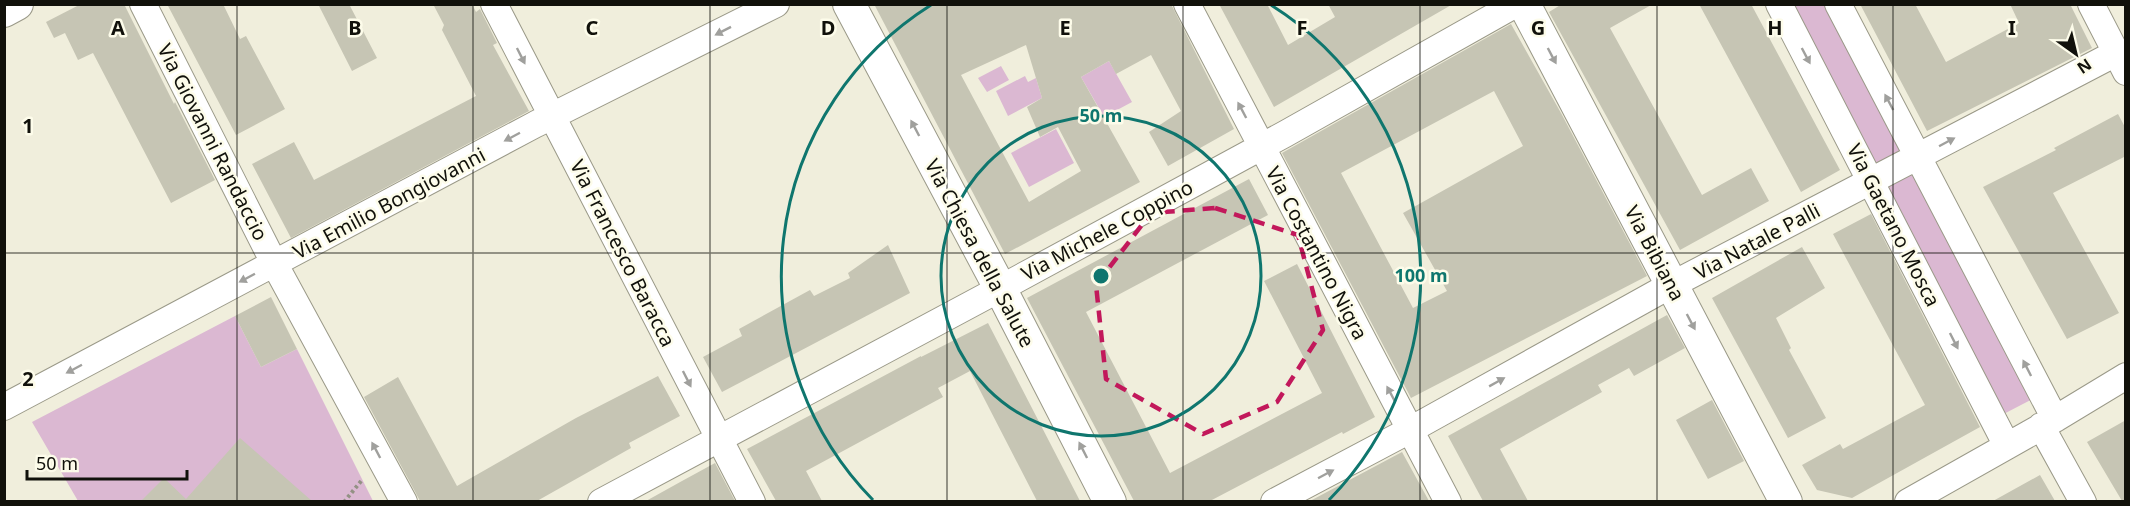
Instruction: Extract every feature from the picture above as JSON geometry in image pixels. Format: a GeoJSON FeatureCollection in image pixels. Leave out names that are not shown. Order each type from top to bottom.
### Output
{"type":"FeatureCollection","features":[{"type":"Feature","properties":{"kind":"street"},"geometry":{"type":"LineString","coordinates":[[4,11],[17,4]]}},
{"type":"Feature","properties":{"kind":"street","name":"Via Giovanni Randaccio"},"geometry":{"type":"LineString","coordinates":[[143,4],[274,263],[404,501]]}},
{"type":"Feature","properties":{"kind":"street","name":"Via Francesco Baracca"},"geometry":{"type":"LineString","coordinates":[[494,4],[752,501]]}},
{"type":"Feature","properties":{"kind":"street","name":"Via Emilio Bongiovanni"},"geometry":{"type":"LineString","coordinates":[[4,407],[552,116],[776,4]]}},
{"type":"Feature","properties":{"kind":"street","name":"Via Chiesa della Salute"},"geometry":{"type":"LineString","coordinates":[[849,4],[1110,501]]}},
{"type":"Feature","properties":{"kind":"street","name":"Via Costantino Nigra"},"geometry":{"type":"LineString","coordinates":[[1187,4],[1448,501]]}},
{"type":"Feature","properties":{"kind":"street","name":"Via Michele Coppino"},"geometry":{"type":"LineString","coordinates":[[601,501],[1261,147],[1516,4]]}},
{"type":"Feature","properties":{"kind":"street","name":"Via Bibiana"},"geometry":{"type":"LineString","coordinates":[[1524,4],[1785,501]]}},
{"type":"Feature","properties":{"kind":"street","name":"Via Gaetano Mosca"},"geometry":{"type":"LineString","coordinates":[[1779,4],[2007,446]]}},
{"type":"Feature","properties":{"kind":"street"},"geometry":{"type":"LineString","coordinates":[[1838,4],[1918,157],[2048,423],[2083,501]]}},
{"type":"Feature","properties":{"kind":"street"},"geometry":{"type":"LineString","coordinates":[[2091,4],[2121,62]]}},
{"type":"Feature","properties":{"kind":"street","name":"Via Natale Palli"},"geometry":{"type":"LineString","coordinates":[[1274,501],[1410,430],[1672,285],[1871,181],[2121,62]]}},
{"type":"Feature","properties":{"kind":"street"},"geometry":{"type":"LineString","coordinates":[[1908,501],[2048,423],[2126,376]]}},
{"type":"Feature","properties":{"kind":"path"},"geometry":{"type":"LineString","coordinates":[[345,501],[362,480]]}},
{"type":"Feature","properties":{"kind":"highlighted area"},"geometry":{"type":"Polygon","coordinates":[[[1215,208],[1298,235],[1323,330],[1277,402],[1203,434],[1106,379],[1096,285],[1151,213],[1215,208]]]}},
{"type":"Feature","properties":{"kind":"shaded area"},"geometry":{"type":"Polygon","coordinates":[[[1779,5],[1838,5],[2040,395],[1994,419],[1779,5]]]}},
{"type":"Feature","properties":{"kind":"shaded area"},"geometry":{"type":"Polygon","coordinates":[[[1109,61],[1132,102],[1104,117],[1081,77],[1109,61]]]}},
{"type":"Feature","properties":{"kind":"shaded area"},"geometry":{"type":"Polygon","coordinates":[[[1001,66],[1009,80],[987,92],[978,78],[1001,66]]]}},
{"type":"Feature","properties":{"kind":"shaded area"},"geometry":{"type":"Polygon","coordinates":[[[1025,76],[1028,82],[1036,78],[1042,98],[1008,116],[996,91],[1025,76]]]}},
{"type":"Feature","properties":{"kind":"shaded area"},"geometry":{"type":"Polygon","coordinates":[[[1056,129],[1074,163],[1029,187],[1011,153],[1056,129]]]}},
{"type":"Feature","properties":{"kind":"shaded area"},"geometry":{"type":"Polygon","coordinates":[[[235,316],[261,367],[297,349],[373,501],[78,501],[32,422],[235,316]]]}},
{"type":"Feature","properties":{"kind":"building"},"geometry":{"type":"Polygon","coordinates":[[[81,4],[124,4],[215,180],[171,203],[93,53],[78,60],[65,33],[54,38],[46,22],[81,4]]]}},
{"type":"Feature","properties":{"kind":"building"},"geometry":{"type":"Polygon","coordinates":[[[167,4],[223,4],[240,39],[246,36],[285,109],[236,135],[167,4]]]}},
{"type":"Feature","properties":{"kind":"building"},"geometry":{"type":"Polygon","coordinates":[[[318,4],[349,4],[377,58],[352,71],[318,4]]]}},
{"type":"Feature","properties":{"kind":"building"},"geometry":{"type":"Polygon","coordinates":[[[433,4],[472,4],[476,12],[480,9],[497,43],[493,45],[529,111],[291,238],[252,164],[294,142],[314,180],[476,96],[442,30],[444,25],[433,4]]]}},
{"type":"Feature","properties":{"kind":"building"},"geometry":{"type":"Polygon","coordinates":[[[874,4],[1171,4],[1234,129],[1168,166],[1149,132],[1181,111],[1151,55],[1116,74],[1109,61],[1081,77],[1140,182],[1005,254],[874,4]],[[1026,45],[961,75],[1029,202],[1081,171],[1058,127],[1040,137],[1027,107],[1042,98],[1026,45]]]}},
{"type":"Feature","properties":{"kind":"building"},"geometry":{"type":"Polygon","coordinates":[[[1219,4],[1267,4],[1288,45],[1335,17],[1328,4],[1453,4],[1274,107],[1219,4]]]}},
{"type":"Feature","properties":{"kind":"building"},"geometry":{"type":"Polygon","coordinates":[[[1562,4],[1653,4],[1610,28],[1702,195],[1751,168],[1769,201],[1680,250],[1549,12],[1562,4]]]}},
{"type":"Feature","properties":{"kind":"building"},"geometry":{"type":"Polygon","coordinates":[[[1699,4],[1751,4],[1840,170],[1801,192],[1699,4]]]}},
{"type":"Feature","properties":{"kind":"building"},"geometry":{"type":"Polygon","coordinates":[[[1860,4],[1915,4],[1946,62],[2019,23],[2010,4],[2070,4],[2092,48],[1927,131],[1860,4]]]}},
{"type":"Feature","properties":{"kind":"building"},"geometry":{"type":"Polygon","coordinates":[[[1511,24],[1647,276],[1411,398],[1282,153],[1511,24]],[[1494,91],[1341,173],[1413,308],[1447,291],[1403,213],[1523,146],[1494,91]]]}},
{"type":"Feature","properties":{"kind":"building"},"geometry":{"type":"Polygon","coordinates":[[[2118,114],[2126,129],[2126,156],[2053,193],[2119,313],[2067,339],[1983,187],[2056,150],[2054,148],[2118,114]]]}},
{"type":"Feature","properties":{"kind":"building"},"geometry":{"type":"Polygon","coordinates":[[[1249,179],[1268,215],[1086,312],[1170,473],[1322,393],[1264,281],[1297,264],[1375,417],[1210,501],[1134,501],[1027,298],[1249,179]]]}},
{"type":"Feature","properties":{"kind":"building"},"geometry":{"type":"Polygon","coordinates":[[[1871,214],[1980,427],[1852,498],[1817,490],[1802,465],[1840,444],[1843,449],[1925,405],[1833,234],[1871,214]]]}},
{"type":"Feature","properties":{"kind":"building"},"geometry":{"type":"Polygon","coordinates":[[[888,245],[910,293],[722,392],[703,357],[742,336],[739,329],[810,290],[814,296],[850,278],[848,273],[888,245]]]}},
{"type":"Feature","properties":{"kind":"building"},"geometry":{"type":"Polygon","coordinates":[[[1802,247],[1825,288],[1776,318],[1791,348],[1789,350],[1826,418],[1788,438],[1712,298],[1802,247]]]}},
{"type":"Feature","properties":{"kind":"building"},"geometry":{"type":"Polygon","coordinates":[[[271,297],[297,349],[261,367],[235,316],[271,297]]]}},
{"type":"Feature","properties":{"kind":"building"},"geometry":{"type":"Polygon","coordinates":[[[1667,315],[1685,348],[1634,376],[1629,368],[1598,385],[1602,392],[1500,449],[1528,501],[1483,501],[1448,436],[1667,315]]]}},
{"type":"Feature","properties":{"kind":"building"},"geometry":{"type":"Polygon","coordinates":[[[988,323],[1080,501],[1037,501],[970,371],[938,388],[943,397],[806,471],[822,501],[776,501],[747,449],[988,323]]]}},
{"type":"Feature","properties":{"kind":"building"},"geometry":{"type":"Polygon","coordinates":[[[658,376],[680,416],[629,443],[631,448],[537,501],[420,501],[364,397],[398,377],[457,486],[576,418],[658,376]]]}},
{"type":"Feature","properties":{"kind":"building"},"geometry":{"type":"Polygon","coordinates":[[[1712,400],[1744,461],[1708,479],[1676,420],[1712,400]]]}},
{"type":"Feature","properties":{"kind":"building"},"geometry":{"type":"Polygon","coordinates":[[[2126,420],[2126,501],[2122,501],[2087,442],[2126,420]]]}},
{"type":"Feature","properties":{"kind":"building"},"geometry":{"type":"Polygon","coordinates":[[[240,438],[312,501],[141,501],[164,478],[186,499],[240,438]]]}},
{"type":"Feature","properties":{"kind":"building"},"geometry":{"type":"Polygon","coordinates":[[[1402,452],[1429,501],[1310,501],[1402,452]]]}},
{"type":"Feature","properties":{"kind":"building"},"geometry":{"type":"Polygon","coordinates":[[[715,463],[735,501],[646,501],[682,481],[715,463]]]}},
{"type":"Feature","properties":{"kind":"building"},"geometry":{"type":"Polygon","coordinates":[[[2040,475],[2055,501],[1993,501],[2040,475]]]}}]}
